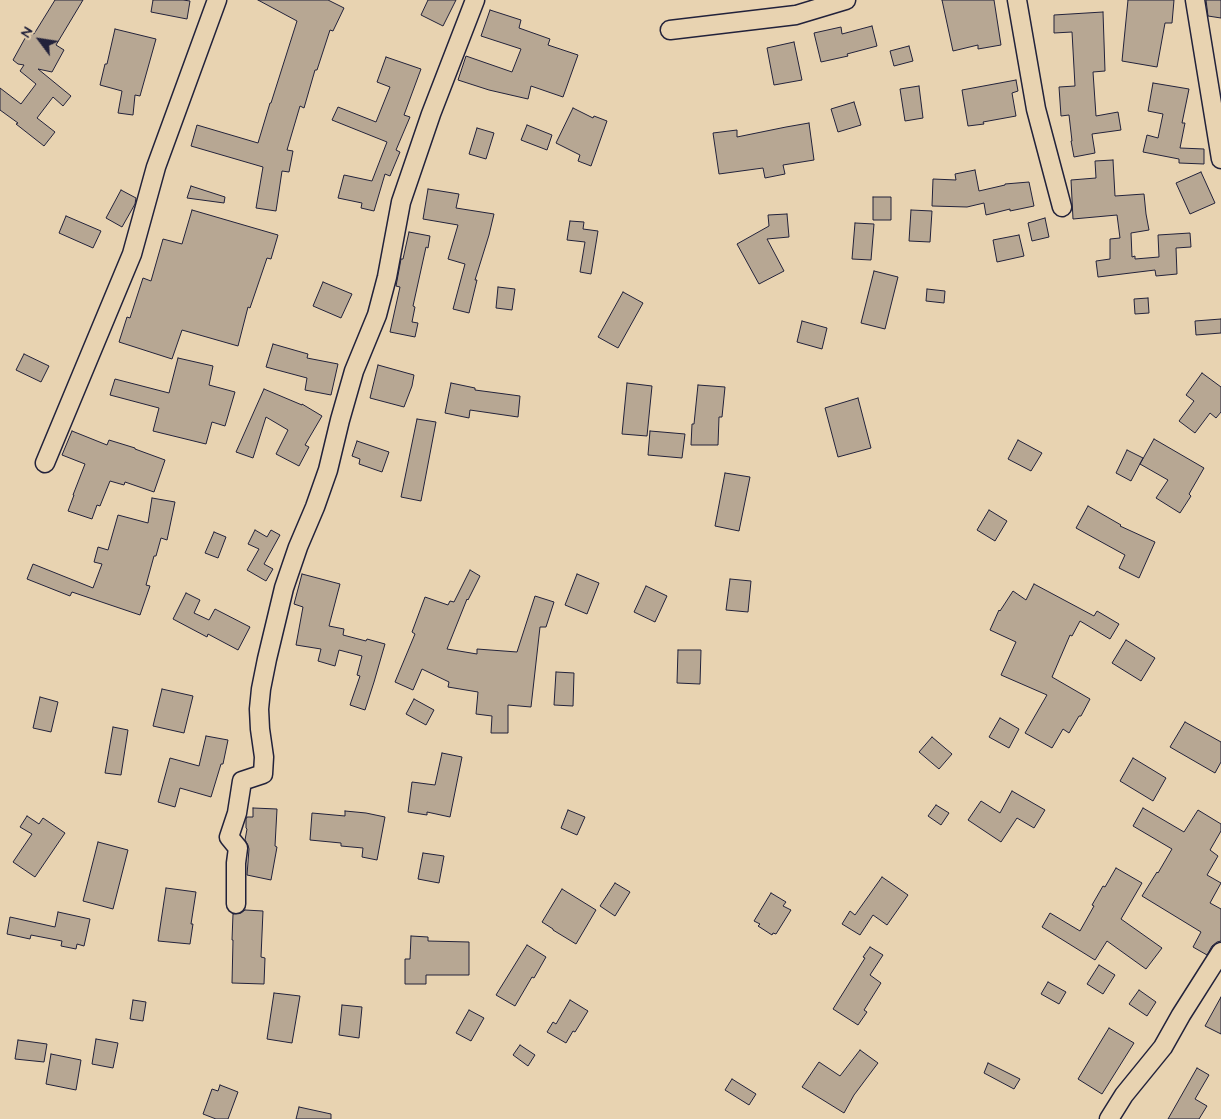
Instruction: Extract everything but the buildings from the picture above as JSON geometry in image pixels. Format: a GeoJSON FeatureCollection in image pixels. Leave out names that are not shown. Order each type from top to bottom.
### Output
{"type":"FeatureCollection","features":[{"type":"Feature","properties":{"kind":"street"},"geometry":{"type":"LineString","coordinates":[[45,463],[132,254],[156,167],[217,0]]}},
{"type":"Feature","properties":{"kind":"street"},"geometry":{"type":"LineString","coordinates":[[236,904],[238,848],[229,836],[237,814],[242,782],[264,774],[264,757],[260,729],[261,689],[284,588],[328,470],[354,371],[377,315],[387,277],[400,202],[431,114],[475,0]]}},
{"type":"Feature","properties":{"kind":"street"},"geometry":{"type":"LineString","coordinates":[[670,30],[796,15],[846,0]]}},
{"type":"Feature","properties":{"kind":"street"},"geometry":{"type":"LineString","coordinates":[[1017,0],[1036,109],[1062,207]]}},
{"type":"Feature","properties":{"kind":"street"},"geometry":{"type":"LineString","coordinates":[[1195,0],[1221,159]]}},
{"type":"Feature","properties":{"kind":"street"},"geometry":{"type":"LineString","coordinates":[[1109,1119],[1124,1095],[1163,1047],[1180,1015],[1221,952]]}}]}
